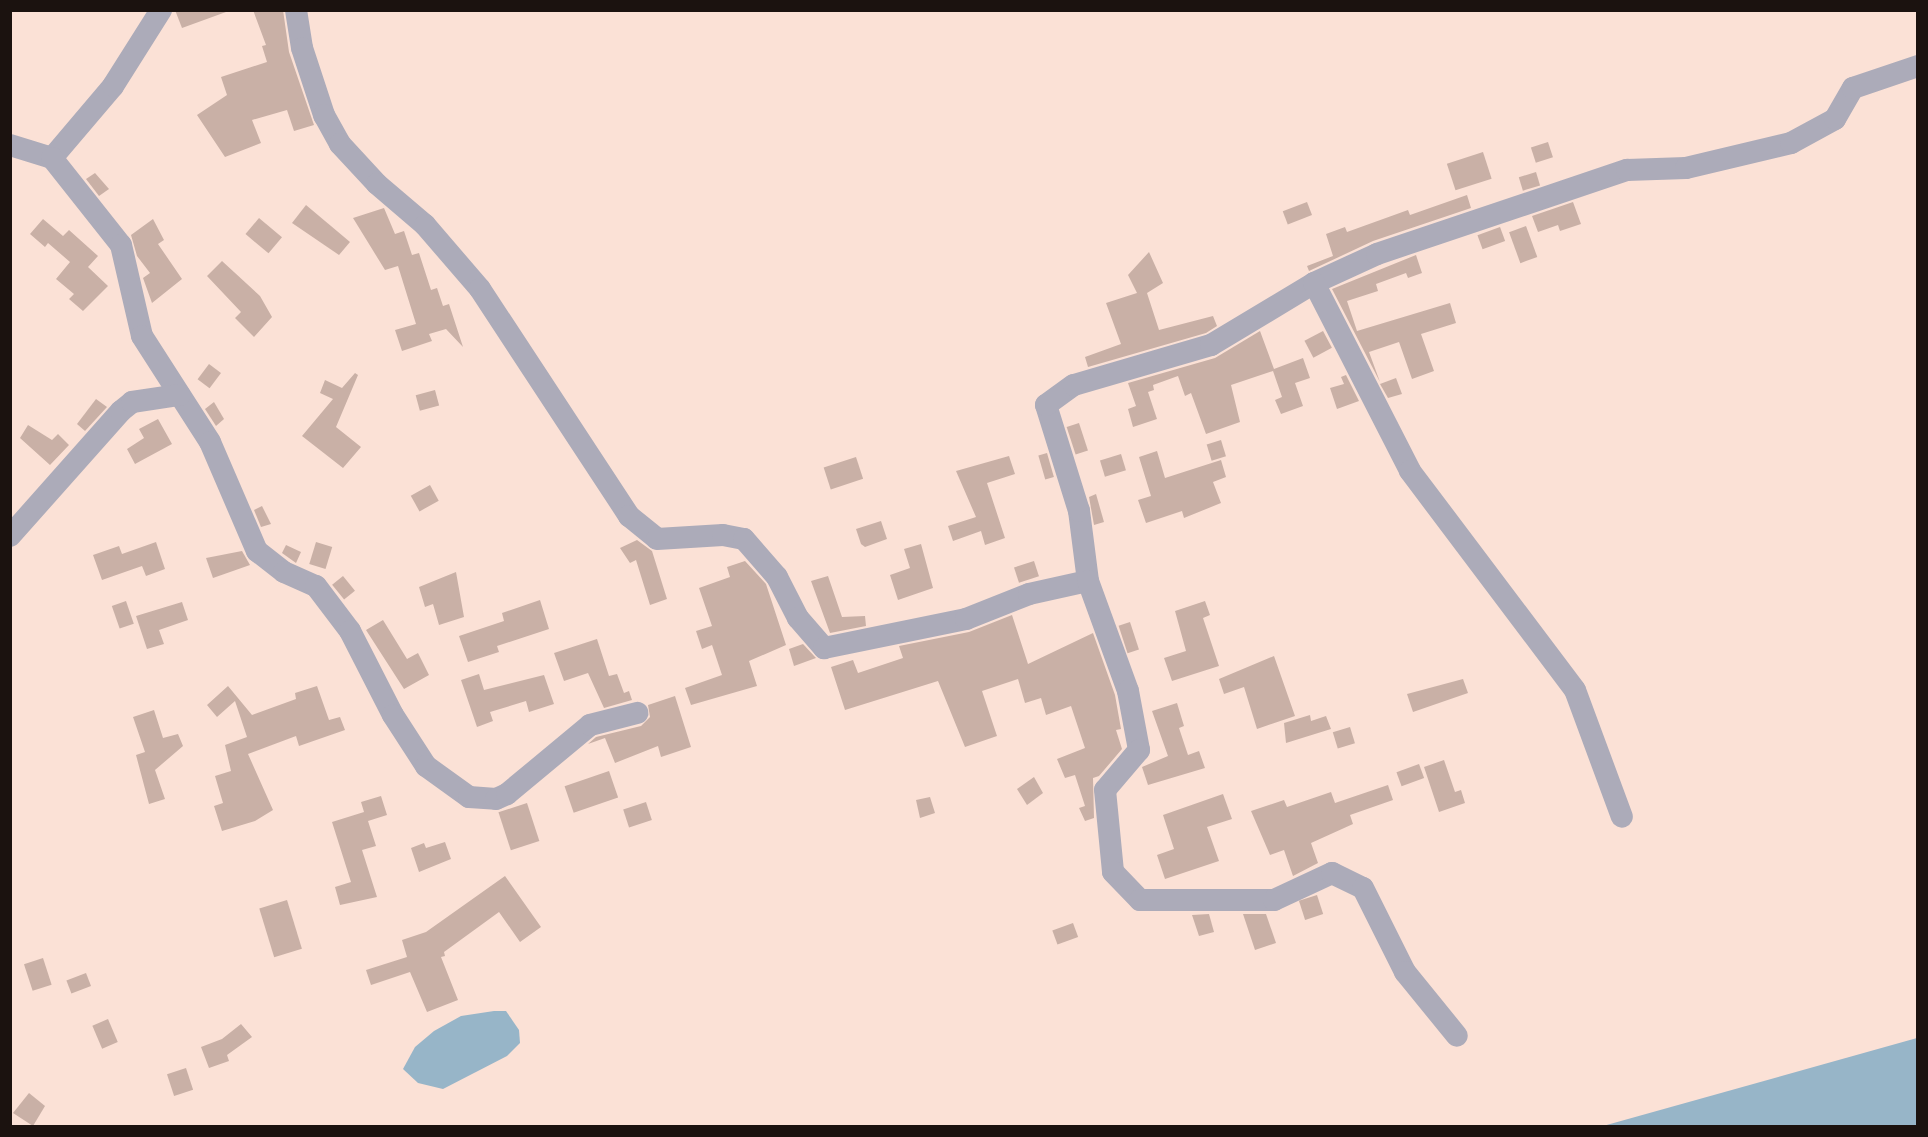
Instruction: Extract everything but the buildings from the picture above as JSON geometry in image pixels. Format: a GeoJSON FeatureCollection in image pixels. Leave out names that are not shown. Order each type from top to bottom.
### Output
{"type":"FeatureCollection","features":[{"type":"Feature","properties":{"kind":"street"},"geometry":{"type":"LineString","coordinates":[[52,158],[113,86],[161,10]]}},
{"type":"Feature","properties":{"kind":"street"},"geometry":{"type":"LineString","coordinates":[[296,10],[302,48],[324,115],[340,144],[377,184],[425,225],[480,289],[629,516],[657,539],[723,535],[744,539],[777,577],[798,618],[824,648],[966,619],[1029,594],[1088,581]]}},
{"type":"Feature","properties":{"kind":"street"},"geometry":{"type":"LineString","coordinates":[[1456,1036],[1405,972],[1363,888],[1332,873],[1274,900],[1140,900],[1113,872],[1105,790],[1139,750],[1128,692],[1088,581],[1079,511],[1046,405],[1074,385],[1211,345],[1314,283],[1377,254],[1627,170],[1686,168],[1791,143],[1835,119],[1853,88],[1917,66]]}},
{"type":"Feature","properties":{"kind":"street"},"geometry":{"type":"LineString","coordinates":[[10,145],[52,158],[121,245],[142,336],[210,442],[257,551],[284,572],[316,586],[350,631],[393,716],[426,766],[470,797],[496,799],[507,794],[590,725],[637,713]]}},
{"type":"Feature","properties":{"kind":"street"},"geometry":{"type":"LineString","coordinates":[[1314,283],[1410,471],[1575,690],[1622,817]]}},
{"type":"Feature","properties":{"kind":"street"},"geometry":{"type":"LineString","coordinates":[[10,536],[121,411],[132,402],[179,395]]}},
{"type":"Feature","properties":{"kind":"water"},"geometry":{"type":"Polygon","coordinates":[[[506,1011],[519,1030],[520,1043],[507,1056],[443,1089],[418,1083],[403,1069],[415,1047],[434,1031],[461,1016],[506,1011]]]}},
{"type":"Feature","properties":{"kind":"water"},"geometry":{"type":"Polygon","coordinates":[[[1917,1038],[1917,1126],[1603,1126],[1917,1038]]]}}]}
